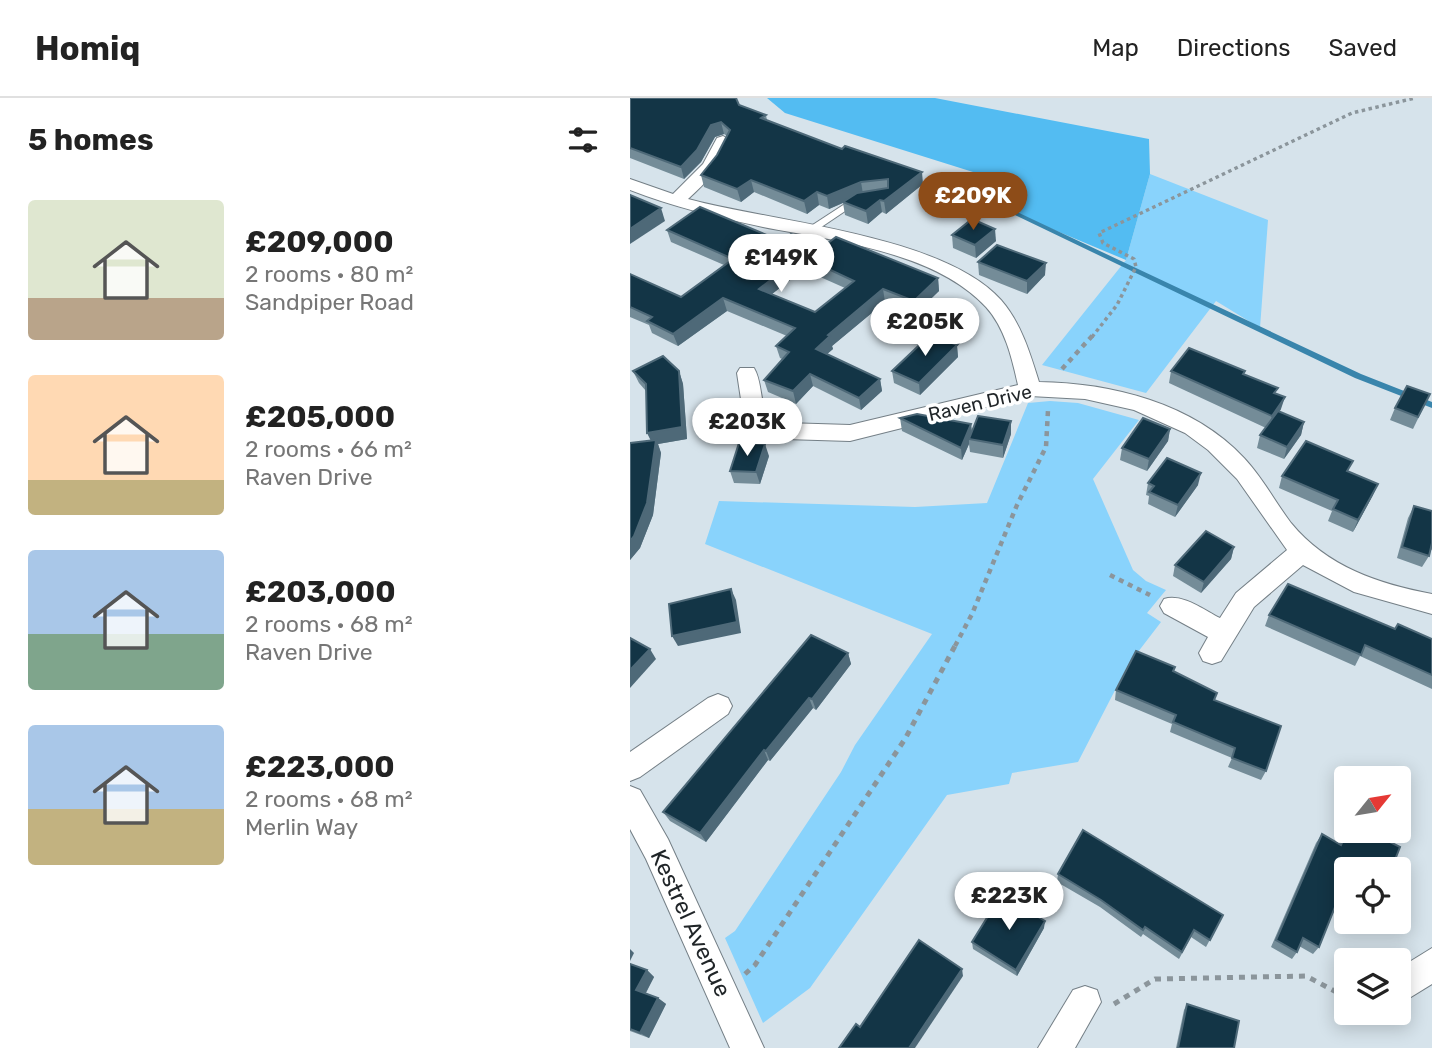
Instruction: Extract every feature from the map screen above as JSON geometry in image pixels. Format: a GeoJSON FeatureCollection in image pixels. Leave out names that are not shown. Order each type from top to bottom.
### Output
{"type":"FeatureCollection","features":[{"type":"Feature","properties":{"kind":"street"},"geometry":{"type":"LineString","coordinates":[[675,201],[717,160],[723,141]]}},
{"type":"Feature","properties":{"kind":"street"},"geometry":{"type":"LineString","coordinates":[[630,184],[675,201],[811,230],[935,262],[975,287],[993,303],[1010,329],[1041,389]]}},
{"type":"Feature","properties":{"kind":"street","name":"Raven Drive"},"geometry":{"type":"LineString","coordinates":[[747,373],[753,406],[760,422],[769,429],[785,431],[850,433],[1041,389],[1110,396],[1147,407],[1183,423],[1210,440],[1236,463],[1278,527],[1303,551],[1359,584],[1390,595],[1432,604]]}},
{"type":"Feature","properties":{"kind":"street"},"geometry":{"type":"LineString","coordinates":[[1173,606],[1218,643],[1245,600],[1303,551]]}},
{"type":"Feature","properties":{"kind":"street"},"geometry":{"type":"LineString","coordinates":[[630,768],[718,706]]}},
{"type":"Feature","properties":{"kind":"street","name":"Kestrel Avenue"},"geometry":{"type":"LineString","coordinates":[[630,800],[657,849],[747,1048]]}},
{"type":"Feature","properties":{"kind":"street"},"geometry":{"type":"LineString","coordinates":[[1411,979],[1432,964]]}},
{"type":"Feature","properties":{"kind":"street"},"geometry":{"type":"LineString","coordinates":[[1055,1048],[1085,1002]]}},
{"type":"Feature","properties":{"kind":"lane"},"geometry":{"type":"LineString","coordinates":[[811,230],[866,195]]}},
{"type":"Feature","properties":{"kind":"path"},"geometry":{"type":"LineString","coordinates":[[724,993],[755,965],[905,739],[972,614],[1017,505],[1046,447],[1046,418],[1041,389],[1097,331],[1116,305],[1136,267],[1133,259],[1102,243],[1099,233],[1276,146],[1318,131],[1352,113],[1415,98]]}},
{"type":"Feature","properties":{"kind":"path"},"geometry":{"type":"LineString","coordinates":[[1110,575],[1173,606]]}},
{"type":"Feature","properties":{"kind":"path"},"geometry":{"type":"LineString","coordinates":[[1085,1002],[1116,1004],[1155,978],[1306,976],[1334,991]]}},
{"type":"Feature","properties":{"kind":"shaded area"},"geometry":{"type":"Polygon","coordinates":[[[767,98],[935,98],[1149,139],[1150,174],[1126,260],[956,189],[973,172],[785,113],[767,98]]]}},
{"type":"Feature","properties":{"kind":"shaded area"},"geometry":{"type":"Polygon","coordinates":[[[1150,174],[1268,220],[1260,328],[1216,301],[1146,393],[1042,365],[1126,260],[1150,174]]]}},
{"type":"Feature","properties":{"kind":"shaded area"},"geometry":{"type":"Polygon","coordinates":[[[1028,403],[1078,403],[1139,420],[1093,479],[1133,570],[1146,581],[1166,590],[1147,613],[1161,622],[1128,665],[1078,762],[1012,773],[1009,784],[947,795],[810,988],[763,1023],[725,938],[735,931],[841,772],[855,745],[932,634],[705,544],[719,501],[915,507],[987,503],[1028,403]]]}},
{"type":"Feature","properties":{"kind":"building"},"geometry":{"type":"Polygon","coordinates":[[[630,98],[736,98],[739,105],[766,115],[761,118],[842,149],[845,146],[922,172],[866,211],[843,202],[857,193],[888,188],[888,179],[861,182],[827,196],[817,192],[804,201],[751,180],[737,189],[701,175],[717,155],[730,130],[721,122],[711,125],[697,150],[681,167],[630,148],[630,98]]]}},
{"type":"Feature","properties":{"kind":"building"},"geometry":{"type":"Polygon","coordinates":[[[630,195],[661,208],[630,229],[630,195]]]}},
{"type":"Feature","properties":{"kind":"building"},"geometry":{"type":"Polygon","coordinates":[[[700,207],[781,241],[791,234],[817,244],[759,289],[815,312],[854,281],[807,259],[836,237],[938,278],[914,301],[883,289],[828,335],[830,336],[816,349],[880,379],[859,398],[810,374],[793,391],[764,380],[789,352],[776,346],[795,328],[723,298],[673,334],[647,321],[652,317],[630,307],[630,274],[681,297],[733,259],[667,230],[700,207]]]}},
{"type":"Feature","properties":{"kind":"building"},"geometry":{"type":"Polygon","coordinates":[[[972,219],[995,229],[975,245],[952,235],[972,219]]]}},
{"type":"Feature","properties":{"kind":"building"},"geometry":{"type":"Polygon","coordinates":[[[997,245],[1046,263],[1027,281],[978,262],[997,245]]]}},
{"type":"Feature","properties":{"kind":"building"},"geometry":{"type":"Polygon","coordinates":[[[943,301],[976,315],[956,333],[923,319],[943,301]]]}},
{"type":"Feature","properties":{"kind":"building"},"geometry":{"type":"Polygon","coordinates":[[[931,334],[957,345],[919,383],[892,371],[931,334]]]}},
{"type":"Feature","properties":{"kind":"building"},"geometry":{"type":"Polygon","coordinates":[[[1189,348],[1245,371],[1243,374],[1278,388],[1274,393],[1285,397],[1272,416],[1171,371],[1189,348]]]}},
{"type":"Feature","properties":{"kind":"building"},"geometry":{"type":"Polygon","coordinates":[[[663,356],[679,371],[682,427],[647,433],[646,384],[633,371],[663,356]]]}},
{"type":"Feature","properties":{"kind":"building"},"geometry":{"type":"Polygon","coordinates":[[[1407,386],[1430,394],[1418,417],[1395,408],[1407,386]]]}},
{"type":"Feature","properties":{"kind":"building"},"geometry":{"type":"Polygon","coordinates":[[[1278,411],[1304,422],[1287,447],[1260,435],[1278,411]]]}},
{"type":"Feature","properties":{"kind":"building"},"geometry":{"type":"Polygon","coordinates":[[[917,414],[971,424],[961,448],[900,418],[917,414]]]}},
{"type":"Feature","properties":{"kind":"building"},"geometry":{"type":"Polygon","coordinates":[[[978,416],[1011,421],[1003,445],[969,439],[978,416]]]}},
{"type":"Feature","properties":{"kind":"building"},"geometry":{"type":"Polygon","coordinates":[[[1143,418],[1170,429],[1149,459],[1122,448],[1143,418]]]}},
{"type":"Feature","properties":{"kind":"building"},"geometry":{"type":"Polygon","coordinates":[[[656,440],[647,503],[630,541],[630,443],[656,440]]]}},
{"type":"Feature","properties":{"kind":"building"},"geometry":{"type":"Polygon","coordinates":[[[1306,441],[1353,461],[1347,471],[1378,484],[1358,520],[1333,509],[1338,500],[1282,476],[1306,441]]]}},
{"type":"Feature","properties":{"kind":"building"},"geometry":{"type":"Polygon","coordinates":[[[739,443],[765,444],[756,472],[730,471],[739,443]]]}},
{"type":"Feature","properties":{"kind":"building"},"geometry":{"type":"Polygon","coordinates":[[[1167,458],[1201,473],[1178,505],[1149,492],[1154,486],[1148,483],[1167,458]]]}},
{"type":"Feature","properties":{"kind":"building"},"geometry":{"type":"Polygon","coordinates":[[[1414,506],[1432,511],[1432,543],[1429,556],[1402,547],[1414,506]]]}},
{"type":"Feature","properties":{"kind":"building"},"geometry":{"type":"Polygon","coordinates":[[[1206,531],[1234,547],[1204,582],[1175,565],[1206,531]]]}},
{"type":"Feature","properties":{"kind":"building"},"geometry":{"type":"Polygon","coordinates":[[[1288,584],[1395,629],[1398,624],[1432,639],[1432,675],[1365,645],[1361,655],[1269,615],[1288,584]]]}},
{"type":"Feature","properties":{"kind":"building"},"geometry":{"type":"Polygon","coordinates":[[[731,589],[737,622],[672,636],[669,604],[731,589]]]}},
{"type":"Feature","properties":{"kind":"building"},"geometry":{"type":"Polygon","coordinates":[[[811,635],[848,653],[812,699],[809,698],[766,751],[764,750],[700,833],[663,812],[811,635]]]}},
{"type":"Feature","properties":{"kind":"building"},"geometry":{"type":"Polygon","coordinates":[[[630,638],[650,649],[630,670],[630,638]]]}},
{"type":"Feature","properties":{"kind":"building"},"geometry":{"type":"Polygon","coordinates":[[[1136,651],[1175,667],[1173,671],[1217,693],[1214,700],[1281,726],[1266,771],[1232,758],[1235,748],[1173,722],[1176,715],[1116,690],[1136,651]]]}},
{"type":"Feature","properties":{"kind":"building"},"geometry":{"type":"Polygon","coordinates":[[[1083,830],[1223,915],[1210,940],[1194,930],[1182,952],[1145,927],[1143,930],[1058,874],[1083,830]]]}},
{"type":"Feature","properties":{"kind":"building"},"geometry":{"type":"Polygon","coordinates":[[[1322,834],[1334,841],[1334,844],[1394,844],[1400,847],[1396,857],[1334,857],[1334,910],[1319,947],[1303,938],[1297,952],[1276,940],[1322,834]]]}},
{"type":"Feature","properties":{"kind":"building"},"geometry":{"type":"Polygon","coordinates":[[[1001,895],[1045,921],[1016,970],[972,942],[1001,895]]]}},
{"type":"Feature","properties":{"kind":"building"},"geometry":{"type":"Polygon","coordinates":[[[919,940],[962,969],[909,1048],[839,1048],[856,1024],[860,1027],[919,940]]]}},
{"type":"Feature","properties":{"kind":"building"},"geometry":{"type":"Polygon","coordinates":[[[630,964],[647,970],[636,990],[658,998],[640,1033],[630,1029],[630,964]]]}},
{"type":"Feature","properties":{"kind":"building"},"geometry":{"type":"Polygon","coordinates":[[[1187,1004],[1239,1021],[1234,1048],[1178,1048],[1187,1004]]]}},
{"type":"Feature","properties":{"kind":"waterway"},"geometry":{"type":"LineString","coordinates":[[1000,206],[1358,376],[1432,405]]}}]}
